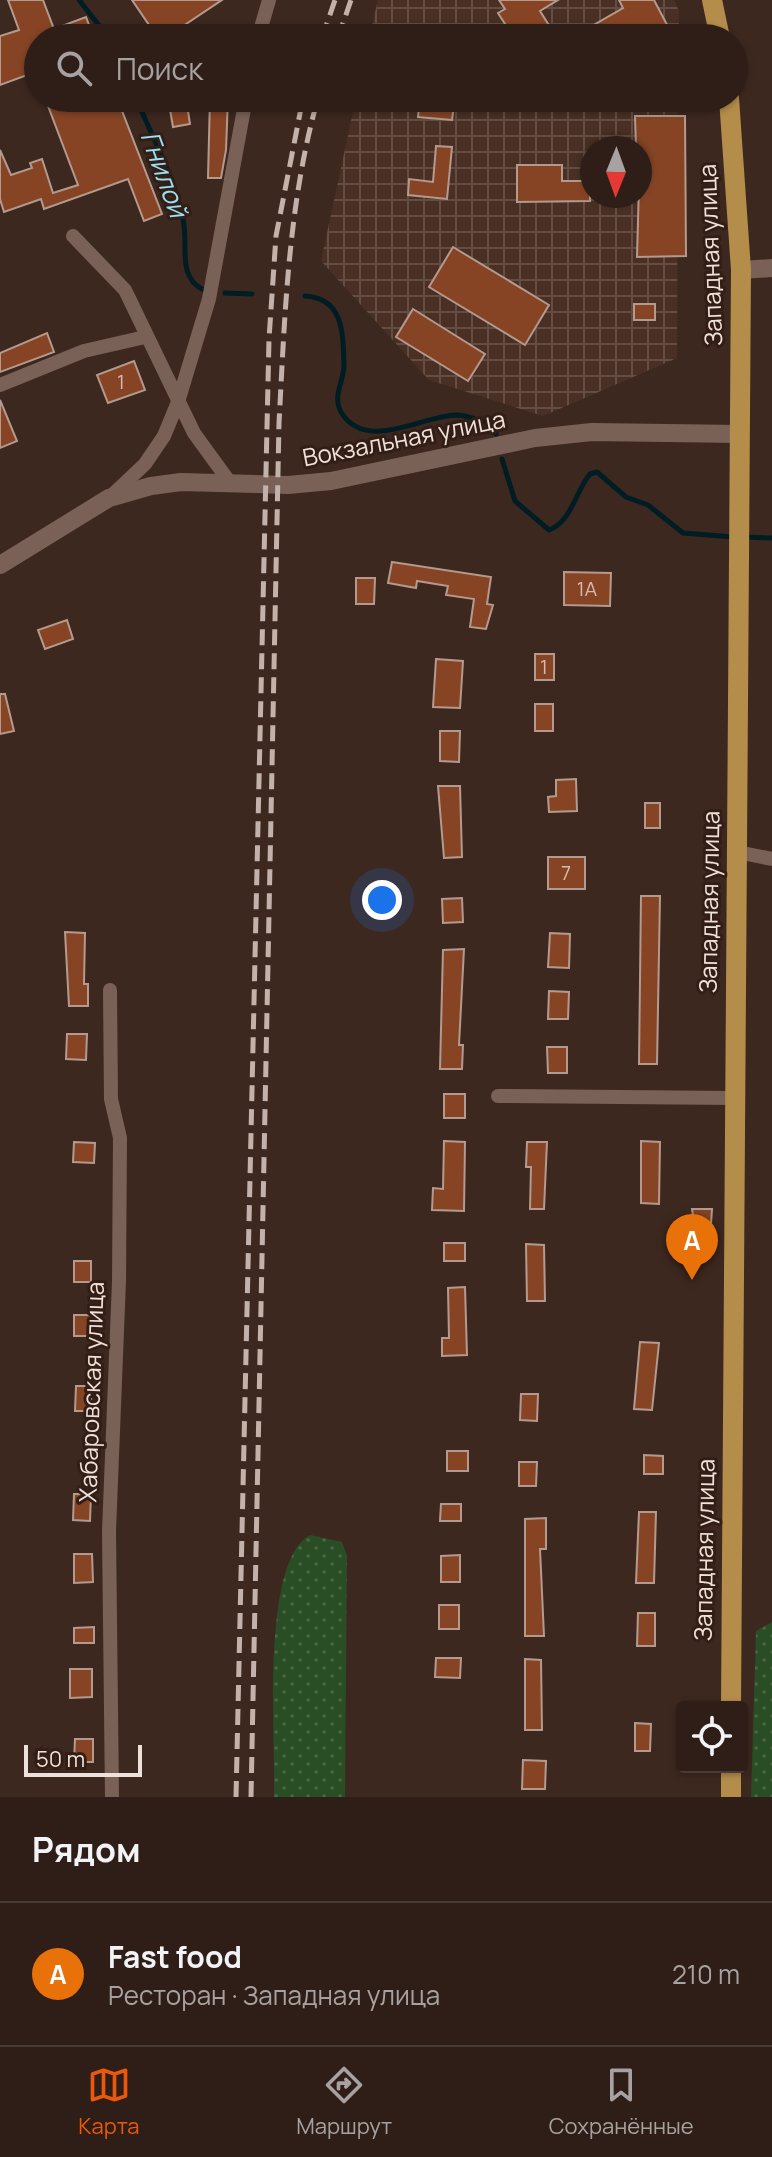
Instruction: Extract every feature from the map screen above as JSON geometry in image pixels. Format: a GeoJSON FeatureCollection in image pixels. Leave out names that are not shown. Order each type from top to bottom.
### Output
{"type":"FeatureCollection","features":[{"type":"Feature","properties":{"kind":"main road"},"geometry":{"type":"LineString","coordinates":[[712,0],[717,24]]}},
{"type":"Feature","properties":{"kind":"main road","name":"Западная улица"},"geometry":{"type":"LineString","coordinates":[[730,112],[741,270],[731,1701]]}},
{"type":"Feature","properties":{"kind":"main road"},"geometry":{"type":"LineString","coordinates":[[741,270],[772,268]]}},
{"type":"Feature","properties":{"kind":"main road","name":"Вокзальная улица"},"geometry":{"type":"LineString","coordinates":[[0,565],[109,498],[181,482],[288,485],[331,481],[535,438],[592,432],[740,434]]}},
{"type":"Feature","properties":{"kind":"main road"},"geometry":{"type":"LineString","coordinates":[[731,1773],[731,1797]]}},
{"type":"Feature","properties":{"kind":"street"},"geometry":{"type":"LineString","coordinates":[[262,24],[269,0]]}},
{"type":"Feature","properties":{"kind":"street"},"geometry":{"type":"LineString","coordinates":[[109,498],[145,464],[164,436],[178,402],[209,299],[243,112]]}},
{"type":"Feature","properties":{"kind":"street"},"geometry":{"type":"LineString","coordinates":[[73,236],[125,290],[145,337],[194,433],[231,484]]}},
{"type":"Feature","properties":{"kind":"street"},"geometry":{"type":"LineString","coordinates":[[0,385],[84,351],[145,337]]}},
{"type":"Feature","properties":{"kind":"street"},"geometry":{"type":"LineString","coordinates":[[737,852],[772,859]]}},
{"type":"Feature","properties":{"kind":"street","name":"Хабаровская улица"},"geometry":{"type":"LineString","coordinates":[[110,990],[111,1099],[120,1138],[119,1281],[109,1531],[112,1797]]}},
{"type":"Feature","properties":{"kind":"street"},"geometry":{"type":"LineString","coordinates":[[498,1096],[734,1098]]}},
{"type":"Feature","properties":{"kind":"shaded area"},"geometry":{"type":"Polygon","coordinates":[[[378,0],[674,0],[679,11],[679,24],[372,24],[378,0]]]}},
{"type":"Feature","properties":{"kind":"shaded area"},"geometry":{"type":"Polygon","coordinates":[[[353,112],[678,112],[677,358],[543,416],[429,380],[321,261],[353,112]]]}},
{"type":"Feature","properties":{"kind":"green space"},"geometry":{"type":"Polygon","coordinates":[[[310,1535],[342,1542],[347,1555],[345,1797],[274,1797],[273,1697],[277,1615],[294,1552],[310,1535]]]}},
{"type":"Feature","properties":{"kind":"green space"},"geometry":{"type":"Polygon","coordinates":[[[772,1622],[772,1797],[751,1797],[756,1631],[772,1622]]]}},
{"type":"Feature","properties":{"kind":"building"},"geometry":{"type":"Polygon","coordinates":[[[8,0],[43,0],[52,24],[24,24],[24,76],[0,85],[0,36],[19,30],[8,0]]]}},
{"type":"Feature","properties":{"kind":"building"},"geometry":{"type":"Polygon","coordinates":[[[132,0],[222,0],[186,24],[148,24],[132,0]]]}},
{"type":"Feature","properties":{"kind":"building"},"geometry":{"type":"Polygon","coordinates":[[[499,0],[558,0],[540,11],[548,24],[505,24],[498,13],[505,9],[499,0]]]}},
{"type":"Feature","properties":{"kind":"building"},"geometry":{"type":"Polygon","coordinates":[[[619,0],[654,0],[667,24],[595,24],[623,8],[619,0]]]}},
{"type":"Feature","properties":{"kind":"building"},"geometry":{"type":"Polygon","coordinates":[[[86,17],[89,24],[67,24],[86,17]]]}},
{"type":"Feature","properties":{"kind":"building"},"geometry":{"type":"Polygon","coordinates":[[[50,112],[122,112],[162,214],[144,221],[128,179],[44,209],[41,199],[4,212],[0,199],[0,150],[11,175],[32,168],[30,163],[42,159],[53,193],[78,185],[50,112]]]}},
{"type":"Feature","properties":{"kind":"building"},"geometry":{"type":"Polygon","coordinates":[[[170,112],[188,112],[190,124],[173,127],[170,112]]]}},
{"type":"Feature","properties":{"kind":"building"},"geometry":{"type":"Polygon","coordinates":[[[210,112],[227,112],[221,178],[208,178],[210,112]]]}},
{"type":"Feature","properties":{"kind":"building"},"geometry":{"type":"Polygon","coordinates":[[[419,112],[453,112],[452,120],[418,117],[419,112]]]}},
{"type":"Feature","properties":{"kind":"building"},"geometry":{"type":"Polygon","coordinates":[[[635,116],[685,116],[686,256],[637,257],[638,208],[652,208],[652,136],[636,136],[635,116]]]}},
{"type":"Feature","properties":{"kind":"building"},"geometry":{"type":"Polygon","coordinates":[[[436,146],[452,147],[447,199],[408,195],[409,179],[433,182],[436,146]]]}},
{"type":"Feature","properties":{"kind":"building"},"geometry":{"type":"Polygon","coordinates":[[[517,165],[562,165],[562,181],[580,181],[580,201],[517,202],[517,165]]]}},
{"type":"Feature","properties":{"kind":"building"},"geometry":{"type":"Polygon","coordinates":[[[453,247],[549,305],[525,345],[429,287],[453,247]]]}},
{"type":"Feature","properties":{"kind":"building"},"geometry":{"type":"Polygon","coordinates":[[[634,304],[655,304],[655,320],[634,320],[634,304]]]}},
{"type":"Feature","properties":{"kind":"building"},"geometry":{"type":"Polygon","coordinates":[[[413,309],[485,354],[468,381],[396,337],[413,309]]]}},
{"type":"Feature","properties":{"kind":"building"},"geometry":{"type":"Polygon","coordinates":[[[47,333],[54,352],[0,372],[0,353],[47,333]]]}},
{"type":"Feature","properties":{"kind":"building"},"geometry":{"type":"Polygon","coordinates":[[[134,361],[145,390],[108,403],[97,375],[134,361]]]}},
{"type":"Feature","properties":{"kind":"building"},"geometry":{"type":"Polygon","coordinates":[[[0,400],[17,441],[0,448],[0,400]]]}},
{"type":"Feature","properties":{"kind":"building"},"geometry":{"type":"Polygon","coordinates":[[[392,562],[491,577],[487,604],[493,605],[486,629],[470,627],[474,599],[446,595],[448,586],[417,581],[416,588],[388,583],[392,562]]]}},
{"type":"Feature","properties":{"kind":"building"},"geometry":{"type":"Polygon","coordinates":[[[564,572],[611,573],[610,606],[564,605],[564,572]]]}},
{"type":"Feature","properties":{"kind":"building"},"geometry":{"type":"Polygon","coordinates":[[[356,578],[375,578],[374,604],[356,604],[356,578]]]}},
{"type":"Feature","properties":{"kind":"building"},"geometry":{"type":"Polygon","coordinates":[[[67,620],[73,639],[45,649],[38,630],[67,620]]]}},
{"type":"Feature","properties":{"kind":"building"},"geometry":{"type":"Polygon","coordinates":[[[535,654],[554,654],[554,680],[535,680],[535,654]]]}},
{"type":"Feature","properties":{"kind":"building"},"geometry":{"type":"Polygon","coordinates":[[[436,659],[463,661],[460,708],[433,707],[436,659]]]}},
{"type":"Feature","properties":{"kind":"building"},"geometry":{"type":"Polygon","coordinates":[[[0,694],[5,694],[14,731],[0,734],[0,694]]]}},
{"type":"Feature","properties":{"kind":"building"},"geometry":{"type":"Polygon","coordinates":[[[535,704],[553,704],[553,731],[535,731],[535,704]]]}},
{"type":"Feature","properties":{"kind":"building"},"geometry":{"type":"Polygon","coordinates":[[[440,731],[460,731],[459,762],[440,761],[440,731]]]}},
{"type":"Feature","properties":{"kind":"building"},"geometry":{"type":"Polygon","coordinates":[[[576,779],[577,811],[549,812],[548,797],[556,796],[556,780],[576,779]]]}},
{"type":"Feature","properties":{"kind":"building"},"geometry":{"type":"Polygon","coordinates":[[[438,786],[460,786],[462,857],[444,858],[438,786]]]}},
{"type":"Feature","properties":{"kind":"building"},"geometry":{"type":"Polygon","coordinates":[[[645,803],[660,803],[660,828],[645,828],[645,803]]]}},
{"type":"Feature","properties":{"kind":"building"},"geometry":{"type":"Polygon","coordinates":[[[548,857],[585,857],[585,889],[548,889],[548,857]]]}},
{"type":"Feature","properties":{"kind":"building"},"geometry":{"type":"Polygon","coordinates":[[[641,896],[660,896],[657,1064],[639,1064],[641,896]]]}},
{"type":"Feature","properties":{"kind":"building"},"geometry":{"type":"Polygon","coordinates":[[[462,898],[463,922],[443,923],[442,899],[462,898]]]}},
{"type":"Feature","properties":{"kind":"building"},"geometry":{"type":"Polygon","coordinates":[[[65,932],[85,933],[84,984],[88,984],[88,1006],[69,1006],[65,932]]]}},
{"type":"Feature","properties":{"kind":"building"},"geometry":{"type":"Polygon","coordinates":[[[550,933],[570,934],[569,968],[548,967],[550,933]]]}},
{"type":"Feature","properties":{"kind":"building"},"geometry":{"type":"Polygon","coordinates":[[[464,949],[459,1045],[463,1045],[462,1069],[440,1069],[443,950],[464,949]]]}},
{"type":"Feature","properties":{"kind":"building"},"geometry":{"type":"Polygon","coordinates":[[[549,991],[569,992],[568,1019],[548,1019],[549,991]]]}},
{"type":"Feature","properties":{"kind":"building"},"geometry":{"type":"Polygon","coordinates":[[[67,1034],[87,1034],[86,1060],[66,1059],[67,1034]]]}},
{"type":"Feature","properties":{"kind":"building"},"geometry":{"type":"Polygon","coordinates":[[[547,1047],[567,1047],[567,1073],[548,1073],[547,1047]]]}},
{"type":"Feature","properties":{"kind":"building"},"geometry":{"type":"Polygon","coordinates":[[[444,1094],[465,1094],[465,1118],[444,1118],[444,1094]]]}},
{"type":"Feature","properties":{"kind":"building"},"geometry":{"type":"Polygon","coordinates":[[[444,1141],[465,1142],[464,1211],[432,1210],[433,1188],[443,1189],[444,1141]]]}},
{"type":"Feature","properties":{"kind":"building"},"geometry":{"type":"Polygon","coordinates":[[[641,1141],[660,1142],[659,1204],[641,1203],[641,1141]]]}},
{"type":"Feature","properties":{"kind":"building"},"geometry":{"type":"Polygon","coordinates":[[[74,1142],[95,1143],[94,1163],[73,1162],[74,1142]]]}},
{"type":"Feature","properties":{"kind":"building"},"geometry":{"type":"Polygon","coordinates":[[[527,1142],[547,1142],[544,1209],[530,1209],[531,1167],[526,1167],[527,1142]]]}},
{"type":"Feature","properties":{"kind":"building"},"geometry":{"type":"Polygon","coordinates":[[[692,1209],[712,1209],[710,1239],[697,1240],[692,1209]]]}},
{"type":"Feature","properties":{"kind":"building"},"geometry":{"type":"Polygon","coordinates":[[[444,1243],[465,1243],[465,1261],[444,1261],[444,1243]]]}},
{"type":"Feature","properties":{"kind":"building"},"geometry":{"type":"Polygon","coordinates":[[[526,1244],[544,1245],[545,1301],[527,1301],[526,1244]]]}},
{"type":"Feature","properties":{"kind":"building"},"geometry":{"type":"Polygon","coordinates":[[[74,1261],[91,1261],[91,1282],[74,1282],[74,1261]]]}},
{"type":"Feature","properties":{"kind":"building"},"geometry":{"type":"Polygon","coordinates":[[[465,1287],[467,1355],[442,1356],[442,1338],[449,1338],[448,1288],[465,1287]]]}},
{"type":"Feature","properties":{"kind":"building"},"geometry":{"type":"Polygon","coordinates":[[[74,1315],[93,1315],[93,1336],[74,1336],[74,1315]]]}},
{"type":"Feature","properties":{"kind":"building"},"geometry":{"type":"Polygon","coordinates":[[[640,1342],[659,1343],[652,1410],[634,1409],[640,1342]]]}},
{"type":"Feature","properties":{"kind":"building"},"geometry":{"type":"Polygon","coordinates":[[[76,1386],[91,1386],[91,1411],[75,1411],[76,1386]]]}},
{"type":"Feature","properties":{"kind":"building"},"geometry":{"type":"Polygon","coordinates":[[[521,1394],[538,1394],[537,1421],[520,1420],[521,1394]]]}},
{"type":"Feature","properties":{"kind":"building"},"geometry":{"type":"Polygon","coordinates":[[[447,1451],[468,1451],[468,1471],[447,1471],[447,1451]]]}},
{"type":"Feature","properties":{"kind":"building"},"geometry":{"type":"Polygon","coordinates":[[[644,1455],[663,1456],[663,1474],[644,1474],[644,1455]]]}},
{"type":"Feature","properties":{"kind":"building"},"geometry":{"type":"Polygon","coordinates":[[[519,1462],[537,1462],[536,1486],[519,1486],[519,1462]]]}},
{"type":"Feature","properties":{"kind":"building"},"geometry":{"type":"Polygon","coordinates":[[[74,1494],[91,1494],[90,1521],[73,1520],[74,1494]]]}},
{"type":"Feature","properties":{"kind":"building"},"geometry":{"type":"Polygon","coordinates":[[[441,1504],[461,1504],[461,1521],[440,1521],[441,1504]]]}},
{"type":"Feature","properties":{"kind":"building"},"geometry":{"type":"Polygon","coordinates":[[[639,1512],[656,1512],[654,1583],[636,1583],[639,1512]]]}},
{"type":"Feature","properties":{"kind":"building"},"geometry":{"type":"Polygon","coordinates":[[[546,1518],[546,1549],[540,1549],[544,1636],[525,1636],[525,1519],[546,1518]]]}},
{"type":"Feature","properties":{"kind":"building"},"geometry":{"type":"Polygon","coordinates":[[[74,1554],[92,1554],[93,1582],[74,1583],[74,1554]]]}},
{"type":"Feature","properties":{"kind":"building"},"geometry":{"type":"Polygon","coordinates":[[[460,1555],[460,1582],[441,1582],[441,1556],[460,1555]]]}},
{"type":"Feature","properties":{"kind":"building"},"geometry":{"type":"Polygon","coordinates":[[[439,1605],[459,1605],[459,1629],[439,1629],[439,1605]]]}},
{"type":"Feature","properties":{"kind":"building"},"geometry":{"type":"Polygon","coordinates":[[[638,1613],[655,1613],[655,1646],[637,1646],[638,1613]]]}},
{"type":"Feature","properties":{"kind":"building"},"geometry":{"type":"Polygon","coordinates":[[[94,1627],[94,1643],[74,1643],[74,1628],[94,1627]]]}},
{"type":"Feature","properties":{"kind":"building"},"geometry":{"type":"Polygon","coordinates":[[[436,1658],[461,1658],[460,1678],[435,1677],[436,1658]]]}},
{"type":"Feature","properties":{"kind":"building"},"geometry":{"type":"Polygon","coordinates":[[[525,1659],[541,1660],[542,1730],[525,1730],[525,1659]]]}},
{"type":"Feature","properties":{"kind":"building"},"geometry":{"type":"Polygon","coordinates":[[[70,1669],[92,1669],[92,1697],[70,1698],[70,1669]]]}},
{"type":"Feature","properties":{"kind":"building"},"geometry":{"type":"Polygon","coordinates":[[[635,1723],[651,1724],[650,1751],[635,1751],[635,1723]]]}},
{"type":"Feature","properties":{"kind":"building"},"geometry":{"type":"Polygon","coordinates":[[[75,1739],[93,1739],[93,1762],[74,1762],[75,1739]]]}},
{"type":"Feature","properties":{"kind":"building"},"geometry":{"type":"Polygon","coordinates":[[[523,1760],[546,1761],[545,1789],[522,1789],[523,1760]]]}},
{"type":"Feature","properties":{"kind":"waterway","name":"Гнилой"},"geometry":{"type":"LineString","coordinates":[[79,0],[98,24]]}},
{"type":"Feature","properties":{"kind":"waterway","name":"Гнилой"},"geometry":{"type":"LineString","coordinates":[[142,112],[179,203],[187,269],[195,284],[204,290]]}},
{"type":"Feature","properties":{"kind":"waterway","name":"Гнилой"},"geometry":{"type":"LineString","coordinates":[[225,293],[252,294]]}},
{"type":"Feature","properties":{"kind":"waterway","name":"Гнилой"},"geometry":{"type":"LineString","coordinates":[[305,296],[327,303],[339,320],[344,371],[338,400],[341,412],[352,424],[365,430],[379,431],[460,415],[491,424],[496,434]]}},
{"type":"Feature","properties":{"kind":"waterway","name":"Гнилой"},"geometry":{"type":"LineString","coordinates":[[502,459],[515,501],[549,530],[563,520],[585,481],[590,474],[597,472],[626,497],[648,505],[683,533],[733,537]]}},
{"type":"Feature","properties":{"kind":"waterway","name":"Гнилой"},"geometry":{"type":"LineString","coordinates":[[743,537],[772,538]]}},
{"type":"Feature","properties":{"kind":"railway"},"geometry":{"type":"LineString","coordinates":[[327,24],[335,0]]}},
{"type":"Feature","properties":{"kind":"railway"},"geometry":{"type":"LineString","coordinates":[[343,24],[351,0]]}},
{"type":"Feature","properties":{"kind":"railway"},"geometry":{"type":"LineString","coordinates":[[236,1797],[269,339],[276,236],[300,112]]}},
{"type":"Feature","properties":{"kind":"railway"},"geometry":{"type":"LineString","coordinates":[[251,1797],[279,423],[294,218],[314,112]]}},
{"type":"Feature","properties":{"kind":"place","name":"Fast food"},"geometry":{"type":"Point","coordinates":[692,1280]}}]}
